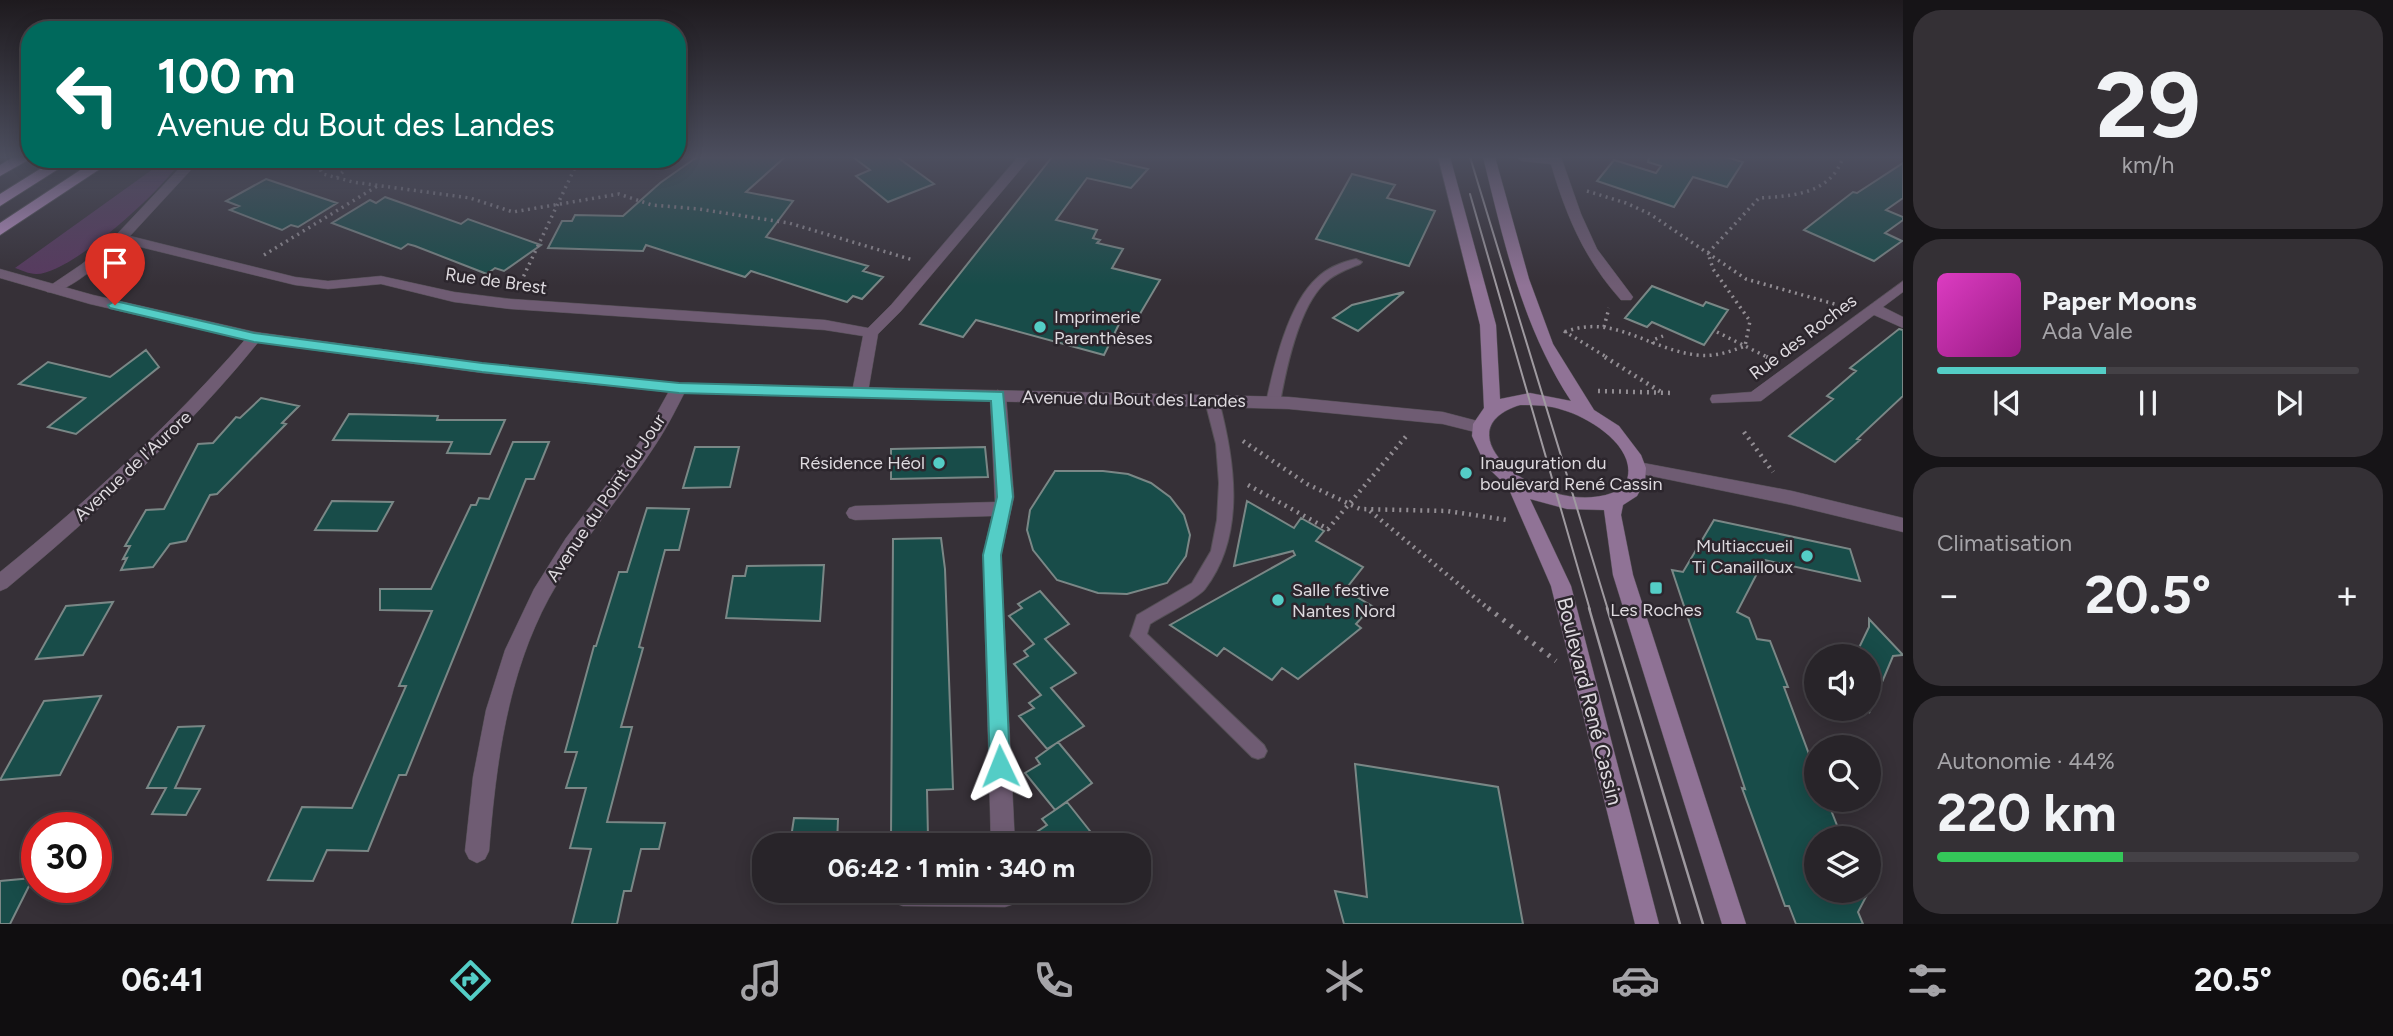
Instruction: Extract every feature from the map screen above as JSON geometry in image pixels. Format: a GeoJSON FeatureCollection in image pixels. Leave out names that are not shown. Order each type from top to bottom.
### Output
{"type":"FeatureCollection","features":[{"type":"Feature","properties":{"kind":"highway"},"geometry":{"type":"LineString","coordinates":[[0,230],[45,200]]}},
{"type":"Feature","properties":{"kind":"main road"},"geometry":{"type":"LineString","coordinates":[[1455,200],[1488,325],[1492,408]]}},
{"type":"Feature","properties":{"kind":"main road"},"geometry":{"type":"LineString","coordinates":[[1500,200],[1534,318],[1570,387],[1587,413]]}},
{"type":"Feature","properties":{"kind":"main road"},"geometry":{"type":"LineString","coordinates":[[1536,399],[1566,404],[1587,413],[1622,438],[1631,448],[1638,468],[1638,476],[1631,490],[1615,500],[1597,505],[1567,503],[1536,494],[1516,483],[1486,455],[1479,436],[1479,426],[1492,408],[1509,401],[1536,399]]}},
{"type":"Feature","properties":{"kind":"main road","name":"Boulevard René Cassin"},"geometry":{"type":"LineString","coordinates":[[1516,483],[1561,586],[1647,924]]}},
{"type":"Feature","properties":{"kind":"main road"},"geometry":{"type":"LineString","coordinates":[[1615,500],[1612,515],[1623,575],[1734,924]]}},
{"type":"Feature","properties":{"kind":"street"},"geometry":{"type":"LineString","coordinates":[[52,289],[87,267],[121,238],[156,200]]}},
{"type":"Feature","properties":{"kind":"street"},"geometry":{"type":"LineString","coordinates":[[860,392],[871,333],[988,200]]}},
{"type":"Feature","properties":{"kind":"street"},"geometry":{"type":"LineString","coordinates":[[1568,200],[1577,228],[1601,271],[1626,297]]}},
{"type":"Feature","properties":{"kind":"street","name":"Rue de Brest"},"geometry":{"type":"LineString","coordinates":[[121,238],[295,281],[328,285],[381,280],[454,297],[511,304],[825,325],[871,333]]}},
{"type":"Feature","properties":{"kind":"street","name":"Avenue du Bout des Landes"},"geometry":{"type":"LineString","coordinates":[[0,273],[52,289],[254,337],[482,368],[679,388],[1273,403],[1424,415],[1479,426]]}},
{"type":"Feature","properties":{"kind":"street","name":"Rue des Roches"},"geometry":{"type":"LineString","coordinates":[[1718,399],[1755,397],[1903,285]]}},
{"type":"Feature","properties":{"kind":"street"},"geometry":{"type":"LineString","coordinates":[[1872,308],[1903,323]]}},
{"type":"Feature","properties":{"kind":"street","name":"Avenue de l'Aurore"},"geometry":{"type":"LineString","coordinates":[[0,583],[109,492],[169,436],[216,386],[254,337]]}},
{"type":"Feature","properties":{"kind":"street","name":"Avenue du Point du Jour"},"geometry":{"type":"LineString","coordinates":[[477,851],[484,777],[497,710],[515,650],[541,595],[566,554],[650,440],[679,388]]}},
{"type":"Feature","properties":{"kind":"street"},"geometry":{"type":"LineString","coordinates":[[998,396],[1005,497],[992,555],[1003,833]]}},
{"type":"Feature","properties":{"kind":"street"},"geometry":{"type":"LineString","coordinates":[[1638,468],[1792,498],[1903,524]]}},
{"type":"Feature","properties":{"kind":"street"},"geometry":{"type":"LineString","coordinates":[[855,513],[1002,509]]}},
{"type":"Feature","properties":{"kind":"lane"},"geometry":{"type":"LineString","coordinates":[[1273,403],[1279,370],[1314,288],[1329,273],[1356,262]]}},
{"type":"Feature","properties":{"kind":"lane"},"geometry":{"type":"LineString","coordinates":[[1212,401],[1223,444],[1225,473],[1224,520],[1218,552],[1198,587],[1143,620],[1138,636],[1258,751]]}},
{"type":"Feature","properties":{"kind":"path"},"geometry":{"type":"LineString","coordinates":[[247,268],[278,245],[354,200]]}},
{"type":"Feature","properties":{"kind":"path"},"geometry":{"type":"LineString","coordinates":[[477,200],[513,212],[582,200]]}},
{"type":"Feature","properties":{"kind":"path"},"geometry":{"type":"LineString","coordinates":[[511,304],[561,200]]}},
{"type":"Feature","properties":{"kind":"path"},"geometry":{"type":"LineString","coordinates":[[637,200],[652,205],[789,223],[932,266]]}},
{"type":"Feature","properties":{"kind":"path"},"geometry":{"type":"LineString","coordinates":[[1616,200],[1650,214],[1746,279],[1838,305]]}},
{"type":"Feature","properties":{"kind":"path"},"geometry":{"type":"LineString","coordinates":[[1708,253],[1757,200]]}},
{"type":"Feature","properties":{"kind":"path"},"geometry":{"type":"LineString","coordinates":[[1708,253],[1713,269],[1751,321],[1745,346]]}},
{"type":"Feature","properties":{"kind":"path"},"geometry":{"type":"LineString","coordinates":[[1565,332],[1573,326],[1591,324],[1633,335],[1671,351],[1718,356],[1745,346]]}},
{"type":"Feature","properties":{"kind":"path"},"geometry":{"type":"LineString","coordinates":[[1556,328],[1661,392]]}},
{"type":"Feature","properties":{"kind":"path"},"geometry":{"type":"LineString","coordinates":[[1717,332],[1769,358]]}},
{"type":"Feature","properties":{"kind":"path"},"geometry":{"type":"LineString","coordinates":[[1653,344],[1653,340],[1663,336]]}},
{"type":"Feature","properties":{"kind":"path"},"geometry":{"type":"LineString","coordinates":[[1570,387],[1601,391],[1674,393]]}},
{"type":"Feature","properties":{"kind":"path"},"geometry":{"type":"LineString","coordinates":[[1225,473],[1328,528],[1424,415]]}},
{"type":"Feature","properties":{"kind":"path"},"geometry":{"type":"LineString","coordinates":[[1744,432],[1792,498]]}},
{"type":"Feature","properties":{"kind":"path"},"geometry":{"type":"LineString","coordinates":[[1236,436],[1307,484],[1349,505],[1368,510],[1447,511],[1507,520]]}},
{"type":"Feature","properties":{"kind":"path"},"geometry":{"type":"LineString","coordinates":[[1368,510],[1548,657],[1560,663]]}},
{"type":"Feature","properties":{"kind":"shaded area"},"geometry":{"type":"Polygon","coordinates":[[[110,200],[146,200],[115,228],[71,261],[51,271],[36,274],[15,268],[110,200]]]}},
{"type":"Feature","properties":{"kind":"building"},"geometry":{"type":"Polygon","coordinates":[[[328,200],[337,203],[298,227],[291,225],[282,230],[230,210],[239,206],[226,201],[328,200]]]}},
{"type":"Feature","properties":{"kind":"building"},"geometry":{"type":"Polygon","coordinates":[[[370,200],[376,203],[380,200],[394,200],[461,224],[468,219],[541,245],[504,271],[495,268],[487,274],[415,246],[408,244],[401,249],[332,223],[370,200]]]}},
{"type":"Feature","properties":{"kind":"building"},"geometry":{"type":"Polygon","coordinates":[[[641,200],[793,201],[766,237],[868,266],[863,271],[883,277],[862,299],[853,296],[847,302],[751,271],[745,277],[646,245],[643,251],[548,248],[562,221],[572,221],[575,215],[623,216],[641,200]]]}},
{"type":"Feature","properties":{"kind":"building"},"geometry":{"type":"Polygon","coordinates":[[[1018,200],[1071,200],[1056,220],[1097,230],[1093,238],[1100,240],[1097,243],[1123,249],[1112,268],[1160,280],[1134,324],[1121,320],[1104,355],[976,320],[963,337],[920,324],[1018,200]]]}},
{"type":"Feature","properties":{"kind":"building"},"geometry":{"type":"Polygon","coordinates":[[[1338,200],[1395,200],[1435,211],[1409,266],[1316,239],[1338,200]]]}},
{"type":"Feature","properties":{"kind":"building"},"geometry":{"type":"Polygon","coordinates":[[[1654,200],[1678,200],[1674,207],[1654,200]]]}},
{"type":"Feature","properties":{"kind":"building"},"geometry":{"type":"Polygon","coordinates":[[[1843,200],[1900,200],[1886,210],[1903,217],[1903,220],[1885,233],[1902,241],[1874,261],[1804,230],[1843,200]]]}},
{"type":"Feature","properties":{"kind":"building"},"geometry":{"type":"Polygon","coordinates":[[[1652,286],[1703,306],[1706,302],[1728,310],[1704,345],[1652,322],[1647,327],[1625,318],[1652,286]]]}},
{"type":"Feature","properties":{"kind":"building"},"geometry":{"type":"Polygon","coordinates":[[[1404,292],[1358,331],[1333,318],[1352,305],[1404,292]]]}},
{"type":"Feature","properties":{"kind":"building"},"geometry":{"type":"Polygon","coordinates":[[[1899,329],[1903,330],[1903,396],[1857,439],[1860,440],[1835,462],[1789,436],[1833,399],[1827,396],[1856,371],[1850,368],[1899,329]]]}},
{"type":"Feature","properties":{"kind":"building"},"geometry":{"type":"Polygon","coordinates":[[[146,350],[159,367],[76,434],[48,427],[85,398],[19,384],[48,362],[110,377],[146,350]]]}},
{"type":"Feature","properties":{"kind":"building"},"geometry":{"type":"Polygon","coordinates":[[[261,398],[299,406],[282,423],[286,424],[217,494],[210,495],[186,541],[170,544],[153,567],[121,570],[130,546],[125,546],[146,510],[164,509],[198,444],[213,443],[236,417],[240,418],[261,398]]]}},
{"type":"Feature","properties":{"kind":"building"},"geometry":{"type":"Polygon","coordinates":[[[349,414],[438,416],[437,420],[505,420],[490,454],[447,453],[452,442],[333,440],[349,414]]]}},
{"type":"Feature","properties":{"kind":"building"},"geometry":{"type":"Polygon","coordinates":[[[513,442],[549,442],[534,479],[526,479],[406,775],[399,775],[368,851],[327,850],[313,881],[268,880],[302,807],[352,808],[406,686],[399,686],[432,611],[380,610],[380,589],[431,589],[471,505],[476,505],[479,498],[489,499],[513,442]]]}},
{"type":"Feature","properties":{"kind":"building"},"geometry":{"type":"Polygon","coordinates":[[[695,447],[739,447],[730,487],[683,488],[695,447]]]}},
{"type":"Feature","properties":{"kind":"building","name":"Résidence Héol"},"geometry":{"type":"Polygon","coordinates":[[[985,447],[988,477],[891,479],[891,449],[985,447]]]}},
{"type":"Feature","properties":{"kind":"building"},"geometry":{"type":"Polygon","coordinates":[[[1055,471],[1128,474],[1151,483],[1170,497],[1184,515],[1190,535],[1186,556],[1167,583],[1127,594],[1098,593],[1057,580],[1033,550],[1027,530],[1030,510],[1055,471]]]}},
{"type":"Feature","properties":{"kind":"building"},"geometry":{"type":"Polygon","coordinates":[[[332,501],[393,502],[377,531],[315,530],[332,501]]]}},
{"type":"Feature","properties":{"kind":"building"},"geometry":{"type":"Polygon","coordinates":[[[1247,501],[1294,528],[1301,518],[1324,531],[1316,541],[1363,567],[1345,590],[1372,606],[1356,624],[1361,628],[1298,679],[1282,668],[1272,680],[1224,648],[1217,656],[1170,625],[1295,555],[1293,551],[1234,566],[1247,501]]]}},
{"type":"Feature","properties":{"kind":"building"},"geometry":{"type":"Polygon","coordinates":[[[647,508],[689,509],[679,550],[665,550],[639,647],[643,648],[621,727],[632,727],[607,822],[665,823],[659,849],[641,849],[631,891],[624,891],[617,924],[572,924],[591,849],[570,848],[586,788],[566,788],[577,752],[565,752],[594,646],[619,572],[627,572],[647,508]]]}},
{"type":"Feature","properties":{"kind":"building"},"geometry":{"type":"Polygon","coordinates":[[[1714,520],[1850,549],[1860,581],[1764,560],[1737,612],[1749,618],[1757,639],[1770,641],[1788,687],[1784,687],[1804,741],[1804,812],[1832,812],[1837,826],[1804,826],[1804,903],[1863,903],[1858,912],[1863,924],[1796,924],[1789,906],[1785,906],[1742,788],[1745,789],[1672,570],[1683,572],[1714,520]]]}},
{"type":"Feature","properties":{"kind":"building"},"geometry":{"type":"Polygon","coordinates":[[[941,538],[945,569],[953,789],[927,790],[928,833],[891,833],[893,539],[941,538]]]}},
{"type":"Feature","properties":{"kind":"building"},"geometry":{"type":"Polygon","coordinates":[[[824,565],[820,621],[726,618],[733,576],[745,576],[747,566],[824,565]]]}},
{"type":"Feature","properties":{"kind":"building"},"geometry":{"type":"Polygon","coordinates":[[[1040,591],[1069,624],[1045,639],[1076,673],[1051,688],[1084,726],[1047,749],[1019,716],[1034,708],[1029,703],[1041,695],[1014,664],[1028,656],[1024,651],[1034,644],[1009,616],[1022,608],[1018,604],[1040,591]]]}},
{"type":"Feature","properties":{"kind":"building"},"geometry":{"type":"Polygon","coordinates":[[[113,602],[83,655],[36,659],[66,606],[113,602]]]}},
{"type":"Feature","properties":{"kind":"building"},"geometry":{"type":"Polygon","coordinates":[[[1869,619],[1903,655],[1893,656],[1881,684],[1881,644],[1861,644],[1869,627],[1869,619]]]}},
{"type":"Feature","properties":{"kind":"building"},"geometry":{"type":"Polygon","coordinates":[[[101,696],[60,775],[0,780],[44,701],[101,696]]]}},
{"type":"Feature","properties":{"kind":"building"},"geometry":{"type":"Polygon","coordinates":[[[204,726],[175,788],[200,789],[186,815],[152,814],[166,788],[147,788],[178,727],[204,726]]]}},
{"type":"Feature","properties":{"kind":"building"},"geometry":{"type":"Polygon","coordinates":[[[1058,742],[1092,783],[1055,810],[1025,773],[1040,764],[1036,758],[1058,742]]]}},
{"type":"Feature","properties":{"kind":"building"},"geometry":{"type":"Polygon","coordinates":[[[1355,764],[1498,787],[1523,924],[1344,924],[1335,891],[1367,897],[1355,764]]]}},
{"type":"Feature","properties":{"kind":"building"},"geometry":{"type":"Polygon","coordinates":[[[1067,802],[1092,833],[1035,833],[1047,825],[1042,819],[1067,802]]]}},
{"type":"Feature","properties":{"kind":"building"},"geometry":{"type":"Polygon","coordinates":[[[794,818],[838,819],[837,833],[792,833],[794,818]]]}},
{"type":"Feature","properties":{"kind":"building"},"geometry":{"type":"Polygon","coordinates":[[[21,879],[21,902],[10,924],[0,924],[0,881],[21,879]]]}},
{"type":"Feature","properties":{"kind":"tram line"},"geometry":{"type":"LineString","coordinates":[[1472,200],[1590,610]]}},
{"type":"Feature","properties":{"kind":"tram line"},"geometry":{"type":"LineString","coordinates":[[1483,200],[1608,610]]}},
{"type":"Feature","properties":{"kind":"tram line"},"geometry":{"type":"LineString","coordinates":[[1589,608],[1680,924]]}},
{"type":"Feature","properties":{"kind":"tram line"},"geometry":{"type":"LineString","coordinates":[[1607,608],[1703,924]]}},
{"type":"Feature","properties":{"kind":"place","name":"Imprimerie Parenthèses"},"geometry":{"type":"Point","coordinates":[1040,327]}},
{"type":"Feature","properties":{"kind":"place","name":"Résidence Héol"},"geometry":{"type":"Point","coordinates":[939,463]}},
{"type":"Feature","properties":{"kind":"place","name":"Inauguration du boulevard René Cassin"},"geometry":{"type":"Point","coordinates":[1466,473]}},
{"type":"Feature","properties":{"kind":"place","name":"Multiaccueil Ti Canailloux"},"geometry":{"type":"Point","coordinates":[1807,556]}},
{"type":"Feature","properties":{"kind":"place","name":"Les Roches"},"geometry":{"type":"Point","coordinates":[1656,588]}},
{"type":"Feature","properties":{"kind":"place","name":"Salle festive Nantes Nord"},"geometry":{"type":"Point","coordinates":[1278,600]}},
{"type":"Feature","properties":{"kind":"route"},"geometry":{"type":"LineString","coordinates":[[115,305],[254,337],[482,368],[679,388],[998,396],[1005,497],[992,555],[1000,766]]}}]}
